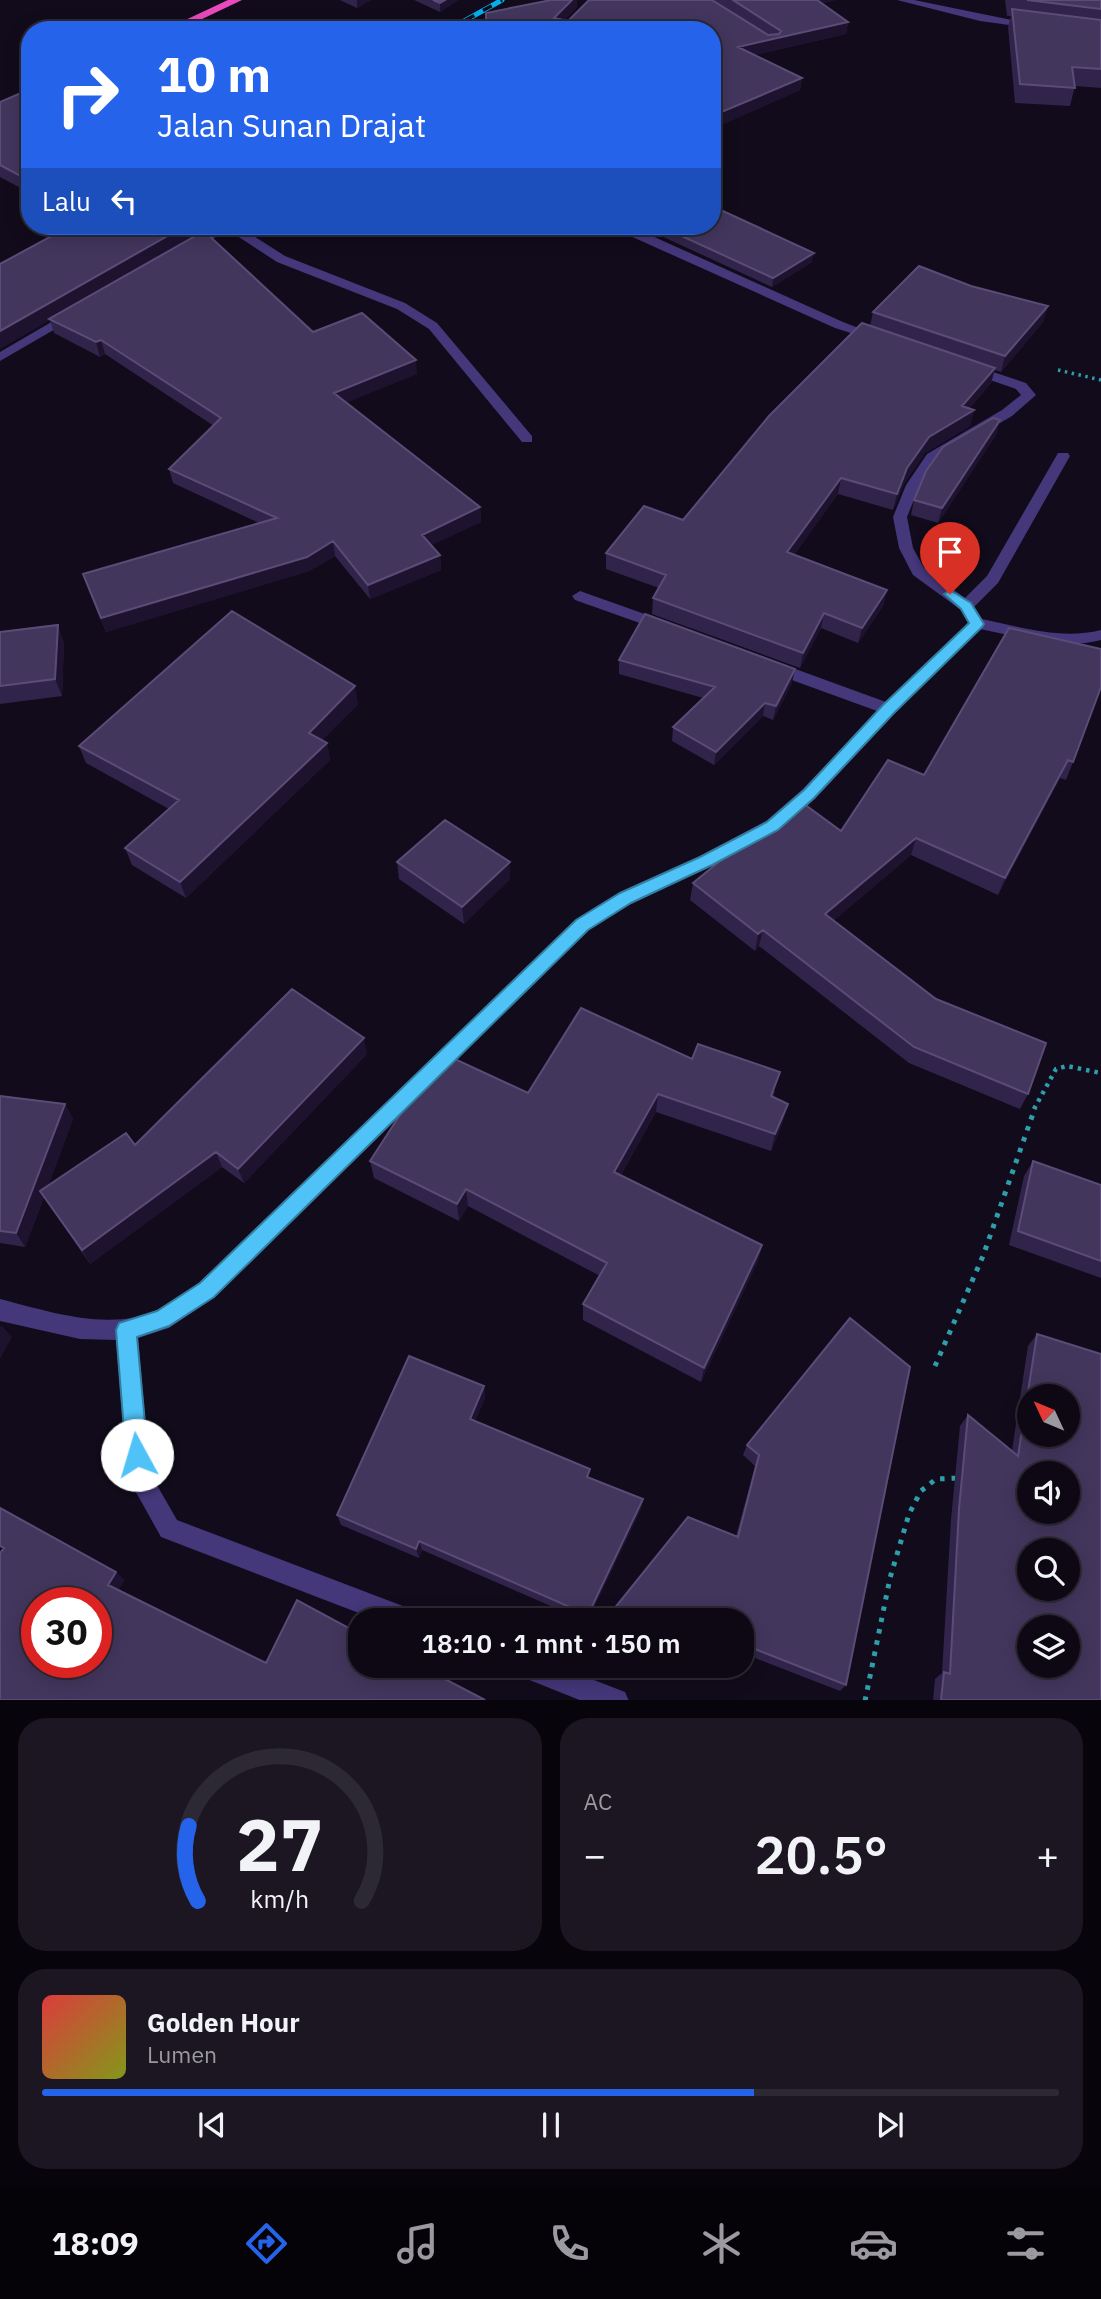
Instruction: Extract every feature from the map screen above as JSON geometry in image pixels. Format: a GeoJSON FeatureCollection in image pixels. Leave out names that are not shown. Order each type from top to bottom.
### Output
{"type":"FeatureCollection","features":[{"type":"Feature","properties":{"kind":"highway"},"geometry":{"type":"LineString","coordinates":[[189,21],[237,0]]}},
{"type":"Feature","properties":{"kind":"street"},"geometry":{"type":"LineString","coordinates":[[902,0],[980,18],[1045,27]]}},
{"type":"Feature","properties":{"kind":"street"},"geometry":{"type":"LineString","coordinates":[[179,253],[212,235]]}},
{"type":"Feature","properties":{"kind":"street"},"geometry":{"type":"LineString","coordinates":[[242,235],[281,259],[401,306],[433,326],[527,439]]}},
{"type":"Feature","properties":{"kind":"street"},"geometry":{"type":"LineString","coordinates":[[640,235],[839,325],[885,340]]}},
{"type":"Feature","properties":{"kind":"street"},"geometry":{"type":"LineString","coordinates":[[0,357],[83,307]]}},
{"type":"Feature","properties":{"kind":"street"},"geometry":{"type":"LineString","coordinates":[[959,365],[1021,386],[1029,395],[1007,413],[932,457],[913,485],[900,517],[906,548],[918,571],[967,606],[977,624]]}},
{"type":"Feature","properties":{"kind":"street"},"geometry":{"type":"LineString","coordinates":[[967,606],[993,579],[1063,456]]}},
{"type":"Feature","properties":{"kind":"street"},"geometry":{"type":"LineString","coordinates":[[580,596],[683,634]]}},
{"type":"Feature","properties":{"kind":"street"},"geometry":{"type":"LineString","coordinates":[[977,624],[1069,639],[1101,635]]}},
{"type":"Feature","properties":{"kind":"street"},"geometry":{"type":"LineString","coordinates":[[0,1310],[79,1328],[126,1330],[162,1320],[207,1290],[582,925],[625,898],[706,861],[772,826],[809,794],[889,709],[977,624]]}},
{"type":"Feature","properties":{"kind":"street"},"geometry":{"type":"LineString","coordinates":[[760,662],[889,709]]}},
{"type":"Feature","properties":{"kind":"street"},"geometry":{"type":"LineString","coordinates":[[126,1330],[139,1476],[169,1529],[376,1608]]}},
{"type":"Feature","properties":{"kind":"street"},"geometry":{"type":"LineString","coordinates":[[558,1678],[616,1700]]}},
{"type":"Feature","properties":{"kind":"path"},"geometry":{"type":"LineString","coordinates":[[935,1366],[991,1232],[1015,1155],[1045,1085],[1056,1069],[1067,1066],[1101,1073]]}},
{"type":"Feature","properties":{"kind":"path"},"geometry":{"type":"LineString","coordinates":[[865,1700],[890,1578],[909,1514],[921,1491],[936,1479],[950,1477],[972,1480]]}},
{"type":"Feature","properties":{"kind":"building"},"geometry":{"type":"Polygon","coordinates":[[[551,0],[572,0],[554,18],[568,21],[486,21],[486,13],[551,0]]]}},
{"type":"Feature","properties":{"kind":"building"},"geometry":{"type":"Polygon","coordinates":[[[589,0],[712,0],[768,35],[779,34],[781,31],[733,0],[817,0],[848,22],[738,47],[802,78],[721,112],[721,21],[568,21],[589,0]]]}},
{"type":"Feature","properties":{"kind":"building"},"geometry":{"type":"Polygon","coordinates":[[[1027,0],[1101,0],[1101,9],[1027,0]]]}},
{"type":"Feature","properties":{"kind":"building"},"geometry":{"type":"Polygon","coordinates":[[[1012,9],[1101,20],[1101,69],[1072,67],[1075,88],[1020,84],[1012,9]]]}},
{"type":"Feature","properties":{"kind":"building"},"geometry":{"type":"Polygon","coordinates":[[[21,93],[21,176],[0,165],[0,102],[21,93]]]}},
{"type":"Feature","properties":{"kind":"building"},"geometry":{"type":"Polygon","coordinates":[[[721,210],[814,253],[773,278],[680,235],[721,235],[721,210]]]}},
{"type":"Feature","properties":{"kind":"building"},"geometry":{"type":"Polygon","coordinates":[[[53,235],[169,235],[0,331],[0,264],[53,235]]]}},
{"type":"Feature","properties":{"kind":"building"},"geometry":{"type":"Polygon","coordinates":[[[197,235],[208,235],[313,332],[362,313],[416,360],[334,393],[480,507],[422,535],[440,555],[368,585],[333,541],[307,557],[101,618],[83,574],[277,518],[169,469],[221,418],[101,340],[96,342],[49,319],[197,235]]]}},
{"type":"Feature","properties":{"kind":"building"},"geometry":{"type":"Polygon","coordinates":[[[919,266],[971,286],[1048,306],[1005,356],[873,312],[919,266]]]}},
{"type":"Feature","properties":{"kind":"building"},"geometry":{"type":"Polygon","coordinates":[[[862,323],[995,368],[962,406],[974,410],[929,437],[907,468],[897,494],[841,478],[787,552],[887,590],[862,628],[824,613],[803,653],[653,598],[666,575],[606,553],[644,506],[683,520],[769,416],[862,323]]]}},
{"type":"Feature","properties":{"kind":"building"},"geometry":{"type":"Polygon","coordinates":[[[993,418],[1000,420],[942,508],[914,500],[926,471],[943,447],[993,418]]]}},
{"type":"Feature","properties":{"kind":"building"},"geometry":{"type":"Polygon","coordinates":[[[232,611],[355,686],[309,733],[327,743],[180,882],[125,848],[179,800],[79,746],[232,611]]]}},
{"type":"Feature","properties":{"kind":"building"},"geometry":{"type":"Polygon","coordinates":[[[645,614],[795,669],[776,706],[765,703],[716,752],[673,727],[715,687],[619,660],[645,614]]]}},
{"type":"Feature","properties":{"kind":"building"},"geometry":{"type":"Polygon","coordinates":[[[58,625],[55,679],[0,686],[0,632],[58,625]]]}},
{"type":"Feature","properties":{"kind":"building"},"geometry":{"type":"Polygon","coordinates":[[[1009,628],[1101,649],[1101,687],[1073,762],[1068,760],[1005,878],[916,838],[825,914],[936,999],[1046,1043],[1028,1094],[914,1047],[763,930],[758,934],[693,883],[759,829],[783,816],[800,801],[841,831],[888,760],[924,775],[1009,628]]]}},
{"type":"Feature","properties":{"kind":"building"},"geometry":{"type":"Polygon","coordinates":[[[445,820],[510,862],[462,907],[397,862],[445,820]]]}},
{"type":"Feature","properties":{"kind":"building"},"geometry":{"type":"Polygon","coordinates":[[[292,989],[364,1038],[238,1169],[216,1152],[82,1250],[40,1191],[126,1133],[135,1145],[292,989]]]}},
{"type":"Feature","properties":{"kind":"building"},"geometry":{"type":"Polygon","coordinates":[[[581,1008],[692,1059],[698,1044],[780,1072],[771,1096],[788,1104],[775,1134],[658,1094],[614,1172],[762,1245],[704,1368],[583,1304],[607,1263],[466,1189],[457,1204],[370,1161],[429,1070],[444,1054],[528,1093],[581,1008]]]}},
{"type":"Feature","properties":{"kind":"building"},"geometry":{"type":"Polygon","coordinates":[[[0,1096],[65,1104],[16,1233],[0,1231],[0,1096]]]}},
{"type":"Feature","properties":{"kind":"building"},"geometry":{"type":"Polygon","coordinates":[[[1033,1161],[1101,1185],[1101,1261],[1018,1231],[1033,1161]]]}},
{"type":"Feature","properties":{"kind":"building"},"geometry":{"type":"Polygon","coordinates":[[[850,1318],[910,1367],[846,1685],[754,1649],[754,1608],[615,1608],[688,1517],[738,1537],[759,1455],[747,1445],[850,1318]]]}},
{"type":"Feature","properties":{"kind":"building"},"geometry":{"type":"Polygon","coordinates":[[[1037,1334],[1101,1354],[1101,1700],[941,1700],[944,1672],[950,1674],[959,1509],[968,1415],[1018,1456],[1019,1447],[1080,1447],[1080,1384],[1029,1384],[1037,1334]]]}},
{"type":"Feature","properties":{"kind":"building"},"geometry":{"type":"Polygon","coordinates":[[[409,1356],[484,1386],[470,1419],[590,1469],[587,1477],[643,1499],[591,1608],[572,1608],[419,1541],[416,1549],[337,1515],[409,1356]]]}},
{"type":"Feature","properties":{"kind":"building"},"geometry":{"type":"Polygon","coordinates":[[[0,1508],[116,1572],[108,1585],[266,1663],[297,1600],[348,1628],[348,1678],[443,1678],[485,1700],[0,1700],[0,1553],[4,1548],[0,1546],[0,1508]]]}},
{"type":"Feature","properties":{"kind":"railway"},"geometry":{"type":"LineString","coordinates":[[464,21],[502,0]]}},
{"type":"Feature","properties":{"kind":"route"},"geometry":{"type":"LineString","coordinates":[[137,1455],[126,1330],[162,1320],[207,1290],[582,925],[625,898],[706,861],[772,826],[809,794],[889,709],[977,624],[967,606],[950,594]]}}]}
